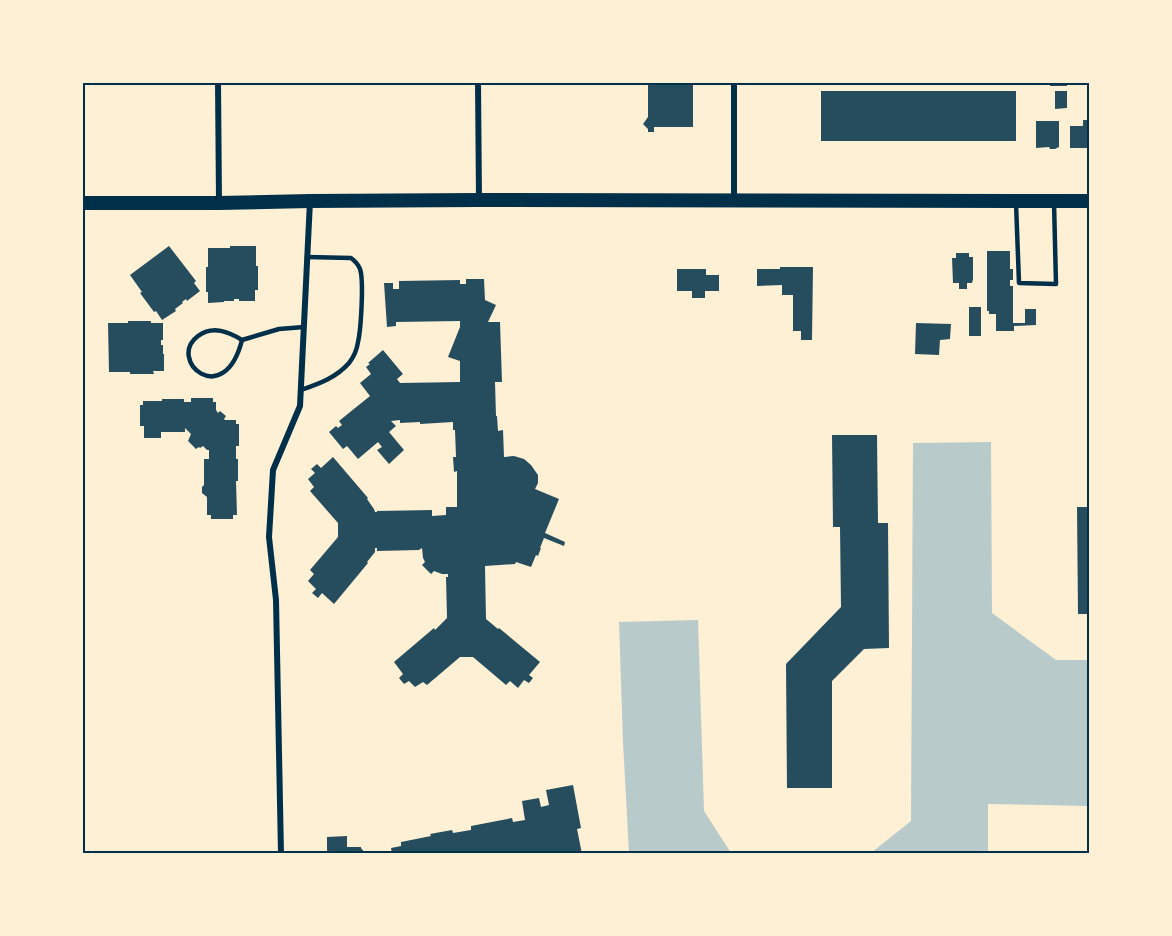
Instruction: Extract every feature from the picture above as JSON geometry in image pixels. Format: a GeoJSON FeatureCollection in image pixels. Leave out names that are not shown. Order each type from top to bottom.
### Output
{"type":"FeatureCollection","features":[{"type":"Feature","properties":{"kind":"main road"},"geometry":{"type":"LineString","coordinates":[[82,203],[479,200],[1089,201]]}},
{"type":"Feature","properties":{"kind":"street"},"geometry":{"type":"LineString","coordinates":[[218,82],[219,203]]}},
{"type":"Feature","properties":{"kind":"street"},"geometry":{"type":"LineString","coordinates":[[478,82],[479,200]]}},
{"type":"Feature","properties":{"kind":"street"},"geometry":{"type":"LineString","coordinates":[[734,82],[734,200]]}},
{"type":"Feature","properties":{"kind":"street"},"geometry":{"type":"LineString","coordinates":[[281,854],[276,600],[269,537],[273,470],[300,406],[310,201]]}},
{"type":"Feature","properties":{"kind":"lane"},"geometry":{"type":"LineString","coordinates":[[1016,201],[1019,283],[1056,284],[1054,201]]}},
{"type":"Feature","properties":{"kind":"lane"},"geometry":{"type":"LineString","coordinates":[[301,390],[332,378],[349,363],[356,351],[359,340],[362,281],[359,266],[351,258],[307,257]]}},
{"type":"Feature","properties":{"kind":"lane"},"geometry":{"type":"LineString","coordinates":[[242,340],[234,361],[221,375],[210,377],[202,375],[193,368],[189,359],[189,349],[194,339],[209,331],[219,330],[230,333],[242,340],[279,329],[304,327]]}},
{"type":"Feature","properties":{"kind":"shaded area"},"geometry":{"type":"Polygon","coordinates":[[[991,442],[992,613],[1056,660],[1089,660],[1089,806],[988,804],[988,853],[871,853],[911,821],[913,443],[991,442]]]}},
{"type":"Feature","properties":{"kind":"shaded area"},"geometry":{"type":"Polygon","coordinates":[[[698,620],[704,811],[731,853],[629,853],[619,622],[698,620]]]}},
{"type":"Feature","properties":{"kind":"building"},"geometry":{"type":"Polygon","coordinates":[[[648,82],[693,82],[693,127],[654,127],[654,132],[648,132],[643,124],[648,117],[648,82]]]}},
{"type":"Feature","properties":{"kind":"building"},"geometry":{"type":"Polygon","coordinates":[[[1050,82],[1067,82],[1067,86],[1050,86],[1050,82]]]}},
{"type":"Feature","properties":{"kind":"building"},"geometry":{"type":"Polygon","coordinates":[[[821,91],[1016,91],[1016,141],[821,141],[821,91]]]}},
{"type":"Feature","properties":{"kind":"building"},"geometry":{"type":"Polygon","coordinates":[[[1055,91],[1067,91],[1067,108],[1055,109],[1055,91]]]}},
{"type":"Feature","properties":{"kind":"building"},"geometry":{"type":"Polygon","coordinates":[[[1083,120],[1090,120],[1090,148],[1070,148],[1070,126],[1083,126],[1083,120]]]}},
{"type":"Feature","properties":{"kind":"building"},"geometry":{"type":"Polygon","coordinates":[[[1036,121],[1059,121],[1059,147],[1055,149],[1036,148],[1036,121]]]}},
{"type":"Feature","properties":{"kind":"building"},"geometry":{"type":"Polygon","coordinates":[[[169,246],[196,281],[194,283],[200,291],[182,302],[175,309],[176,311],[162,320],[140,293],[142,292],[130,275],[169,246]]]}},
{"type":"Feature","properties":{"kind":"building"},"geometry":{"type":"Polygon","coordinates":[[[230,246],[256,246],[258,290],[255,290],[255,301],[234,299],[234,301],[208,303],[206,267],[208,267],[208,248],[230,248],[230,246]]]}},
{"type":"Feature","properties":{"kind":"building"},"geometry":{"type":"Polygon","coordinates":[[[987,251],[1010,251],[1010,269],[1013,269],[1013,280],[1010,280],[1010,286],[1013,286],[1013,323],[1025,323],[1025,309],[1036,309],[1036,325],[1014,326],[1014,331],[996,331],[996,314],[989,314],[987,311],[987,251]]]}},
{"type":"Feature","properties":{"kind":"building"},"geometry":{"type":"Polygon","coordinates":[[[956,253],[969,253],[969,257],[973,257],[973,279],[972,283],[967,283],[967,289],[959,289],[959,283],[953,283],[952,258],[956,258],[956,253]]]}},
{"type":"Feature","properties":{"kind":"building"},"geometry":{"type":"Polygon","coordinates":[[[780,267],[813,267],[812,340],[801,340],[801,331],[793,331],[793,295],[782,295],[782,285],[757,286],[757,269],[780,269],[780,267]]]}},
{"type":"Feature","properties":{"kind":"building"},"geometry":{"type":"Polygon","coordinates":[[[677,269],[706,269],[706,275],[719,275],[719,291],[705,291],[705,298],[692,298],[692,291],[677,291],[677,269]]]}},
{"type":"Feature","properties":{"kind":"building"},"geometry":{"type":"Polygon","coordinates":[[[466,279],[484,279],[485,300],[496,305],[488,322],[500,322],[502,382],[495,382],[496,416],[498,431],[503,430],[504,457],[514,456],[524,459],[538,475],[535,489],[559,499],[545,533],[565,542],[564,546],[544,538],[538,556],[536,555],[531,567],[516,562],[515,564],[485,566],[486,619],[540,662],[529,675],[533,678],[529,683],[524,680],[518,688],[510,681],[506,685],[473,657],[460,657],[427,685],[423,682],[415,687],[409,681],[404,684],[399,678],[403,674],[394,662],[447,618],[446,577],[448,574],[434,571],[431,574],[422,565],[425,562],[422,548],[377,551],[375,548],[368,563],[334,604],[322,593],[318,598],[312,593],[316,589],[308,581],[314,574],[310,570],[338,537],[338,523],[310,491],[314,487],[308,479],[315,473],[311,469],[317,464],[321,468],[333,457],[368,498],[375,512],[432,510],[432,516],[446,515],[446,507],[457,507],[453,422],[420,424],[420,422],[391,421],[396,426],[389,432],[404,450],[389,464],[377,450],[382,447],[378,442],[358,459],[347,446],[343,449],[329,432],[336,426],[338,428],[342,425],[339,421],[370,396],[360,383],[371,374],[366,367],[370,364],[368,363],[383,350],[403,374],[397,379],[400,383],[460,382],[460,361],[448,357],[460,327],[460,321],[396,322],[396,326],[387,327],[384,283],[393,283],[393,289],[399,289],[399,281],[460,280],[460,284],[466,284],[466,279]]]}},
{"type":"Feature","properties":{"kind":"building"},"geometry":{"type":"Polygon","coordinates":[[[969,307],[981,307],[981,336],[969,336],[969,307]]]}},
{"type":"Feature","properties":{"kind":"building"},"geometry":{"type":"Polygon","coordinates":[[[128,321],[163,323],[161,345],[163,345],[164,371],[153,371],[154,374],[109,372],[108,323],[128,323],[128,321]]]}},
{"type":"Feature","properties":{"kind":"building"},"geometry":{"type":"Polygon","coordinates":[[[916,323],[951,324],[950,339],[940,340],[939,355],[915,354],[916,323]]]}},
{"type":"Feature","properties":{"kind":"building"},"geometry":{"type":"Polygon","coordinates":[[[191,398],[213,398],[213,402],[216,402],[216,410],[226,416],[225,420],[236,420],[236,424],[239,424],[239,446],[236,446],[236,459],[238,459],[237,515],[233,515],[233,519],[211,519],[211,515],[207,515],[207,497],[202,493],[202,487],[204,485],[204,459],[209,459],[209,450],[203,446],[196,449],[188,441],[191,434],[185,428],[185,432],[161,432],[161,438],[144,438],[144,426],[140,426],[140,405],[143,405],[143,401],[184,399],[184,402],[191,402],[191,398]]]}},
{"type":"Feature","properties":{"kind":"building"},"geometry":{"type":"Polygon","coordinates":[[[832,435],[877,435],[878,523],[888,523],[889,648],[864,649],[832,681],[832,788],[787,788],[786,664],[841,607],[840,527],[833,527],[832,435]]]}},
{"type":"Feature","properties":{"kind":"building"},"geometry":{"type":"Polygon","coordinates":[[[1077,507],[1090,507],[1090,614],[1078,614],[1077,507]]]}},
{"type":"Feature","properties":{"kind":"building"},"geometry":{"type":"Polygon","coordinates":[[[573,785],[581,828],[577,829],[582,854],[392,854],[391,848],[401,846],[401,842],[431,836],[430,834],[452,830],[453,833],[471,830],[471,826],[512,818],[513,822],[525,820],[522,801],[539,798],[541,807],[549,805],[546,790],[573,785]]]}},
{"type":"Feature","properties":{"kind":"building"},"geometry":{"type":"Polygon","coordinates":[[[347,836],[347,847],[361,847],[366,854],[327,854],[327,837],[347,836]]]}}]}
